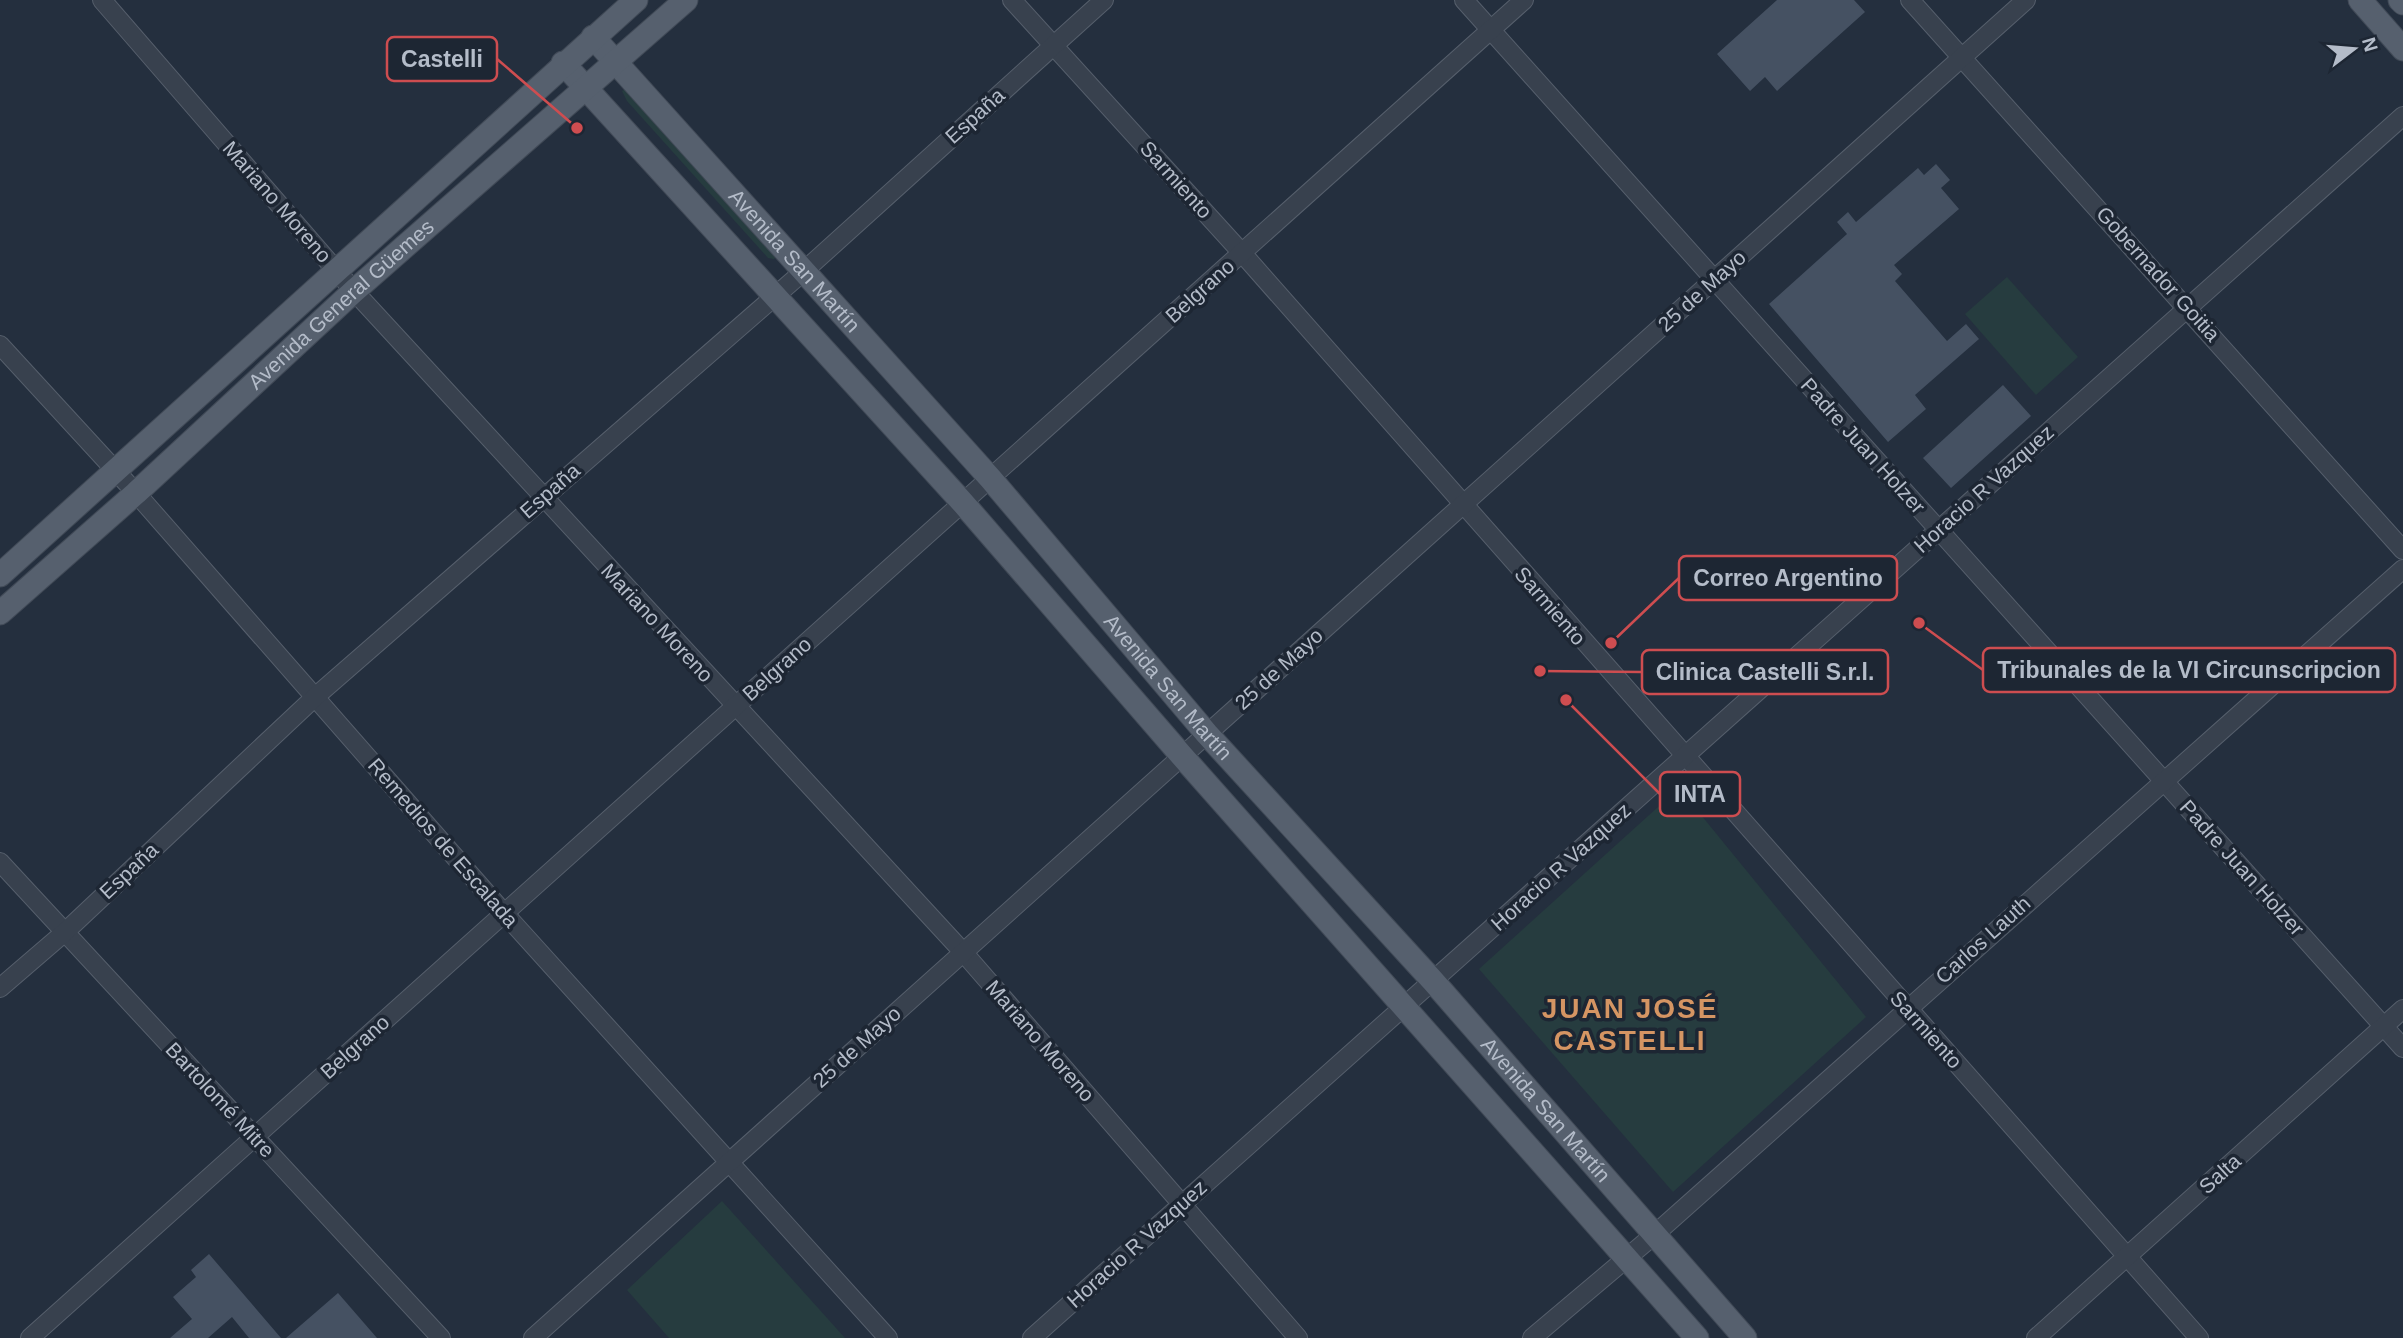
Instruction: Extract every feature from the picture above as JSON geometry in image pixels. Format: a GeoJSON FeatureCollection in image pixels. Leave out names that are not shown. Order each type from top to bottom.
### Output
{"type":"FeatureCollection","features":[{"type":"Feature","properties":{"kind":"main road","name":"Avenida General Güemes"},"geometry":{"type":"LineString","coordinates":[[0,575],[563,63],[636,0]]}},
{"type":"Feature","properties":{"kind":"main road","name":"Avenida General Güemes"},"geometry":{"type":"LineString","coordinates":[[0,613],[136,493],[354,290],[686,0]]}},
{"type":"Feature","properties":{"kind":"main road"},"geometry":{"type":"LineString","coordinates":[[2360,0],[2403,49]]}},
{"type":"Feature","properties":{"kind":"main road","name":"Avenida San Martín"},"geometry":{"type":"LineString","coordinates":[[593,37],[990,478],[1207,734],[1433,981],[1745,1338]]}},
{"type":"Feature","properties":{"kind":"main road","name":"Avenida San Martín"},"geometry":{"type":"LineString","coordinates":[[563,63],[963,503],[1182,756],[1697,1338]]}},
{"type":"Feature","properties":{"kind":"street","name":"Mariano Moreno"},"geometry":{"type":"LineString","coordinates":[[102,0],[336,271],[963,953],[1298,1338]]}},
{"type":"Feature","properties":{"kind":"street","name":"Sarmiento"},"geometry":{"type":"LineString","coordinates":[[1012,0],[1242,253],[1462,506],[2199,1338]]}},
{"type":"Feature","properties":{"kind":"street","name":"España"},"geometry":{"type":"LineString","coordinates":[[0,988],[65,932],[314,697],[804,271],[1104,0]]}},
{"type":"Feature","properties":{"kind":"street","name":"Padre Juan Holzer"},"geometry":{"type":"LineString","coordinates":[[1464,0],[2403,1048]]}},
{"type":"Feature","properties":{"kind":"street","name":"Belgrano"},"geometry":{"type":"LineString","coordinates":[[30,1338],[1524,0]]}},
{"type":"Feature","properties":{"kind":"street","name":"Gobernador Goitia"},"geometry":{"type":"LineString","coordinates":[[1910,0],[2403,550]]}},
{"type":"Feature","properties":{"kind":"street","name":"25 de Mayo"},"geometry":{"type":"LineString","coordinates":[[533,1338],[2026,0]]}},
{"type":"Feature","properties":{"kind":"street","name":"Horacio R Vazquez"},"geometry":{"type":"LineString","coordinates":[[1032,1338],[2403,116]]}},
{"type":"Feature","properties":{"kind":"street","name":"Remedios de Escalada"},"geometry":{"type":"LineString","coordinates":[[0,345],[136,493],[505,914],[888,1338]]}},
{"type":"Feature","properties":{"kind":"street","name":"Carlos Lauth"},"geometry":{"type":"LineString","coordinates":[[1532,1338],[1654,1235],[2162,780],[2403,569]]}},
{"type":"Feature","properties":{"kind":"street","name":"Bartolomé Mitre"},"geometry":{"type":"LineString","coordinates":[[0,862],[441,1338]]}},
{"type":"Feature","properties":{"kind":"street","name":"Salta"},"geometry":{"type":"LineString","coordinates":[[2036,1338],[2403,1009]]}},
{"type":"Feature","properties":{"kind":"green space"},"geometry":{"type":"Polygon","coordinates":[[[627,88],[778,256],[774,259],[768,258],[627,101],[622,91],[627,88]]]}},
{"type":"Feature","properties":{"kind":"green space"},"geometry":{"type":"Polygon","coordinates":[[[2007,277],[2078,357],[2036,395],[1965,314],[2007,277]]]}},
{"type":"Feature","properties":{"kind":"green space"},"geometry":{"type":"Polygon","coordinates":[[[1679,788],[1866,1017],[1673,1192],[1479,969],[1679,788]]]}},
{"type":"Feature","properties":{"kind":"green space"},"geometry":{"type":"Polygon","coordinates":[[[722,1201],[845,1338],[669,1338],[627,1290],[722,1201]]]}},
{"type":"Feature","properties":{"kind":"building"},"geometry":{"type":"Polygon","coordinates":[[[1777,0],[1854,0],[1865,12],[1777,91],[1765,77],[1750,91],[1717,54],[1777,0]]]}},
{"type":"Feature","properties":{"kind":"building"},"geometry":{"type":"Polygon","coordinates":[[[1936,164],[1950,180],[1941,188],[1959,209],[1894,265],[1902,274],[1895,281],[1947,341],[1966,324],[1979,339],[1915,395],[1926,409],[1888,442],[1769,304],[1847,234],[1837,222],[1848,212],[1856,222],[1918,168],[1924,175],[1936,164]]]}},
{"type":"Feature","properties":{"kind":"building"},"geometry":{"type":"Polygon","coordinates":[[[2003,385],[2031,416],[1951,488],[1923,458],[2003,385]]]}},
{"type":"Feature","properties":{"kind":"building"},"geometry":{"type":"Polygon","coordinates":[[[209,1254],[281,1338],[249,1338],[232,1317],[208,1338],[170,1338],[192,1319],[173,1297],[196,1277],[191,1270],[209,1254]]]}},
{"type":"Feature","properties":{"kind":"building"},"geometry":{"type":"Polygon","coordinates":[[[338,1293],[377,1338],[286,1338],[338,1293]]]}},
{"type":"Feature","properties":{"kind":"place","name":"Castelli"},"geometry":{"type":"Point","coordinates":[577,128]}},
{"type":"Feature","properties":{"kind":"place","name":"Tribunales de la VI Circunscripcion"},"geometry":{"type":"Point","coordinates":[1919,623]}},
{"type":"Feature","properties":{"kind":"place","name":"Correo Argentino"},"geometry":{"type":"Point","coordinates":[1611,643]}},
{"type":"Feature","properties":{"kind":"place","name":"Clinica Castelli S.r.l."},"geometry":{"type":"Point","coordinates":[1540,671]}},
{"type":"Feature","properties":{"kind":"place","name":"INTA"},"geometry":{"type":"Point","coordinates":[1566,700]}},
{"type":"Feature","properties":{"kind":"district","name":"JUAN JOSÉ CASTELLI"},"geometry":{"type":"Point","coordinates":[1630,1024]}}]}
